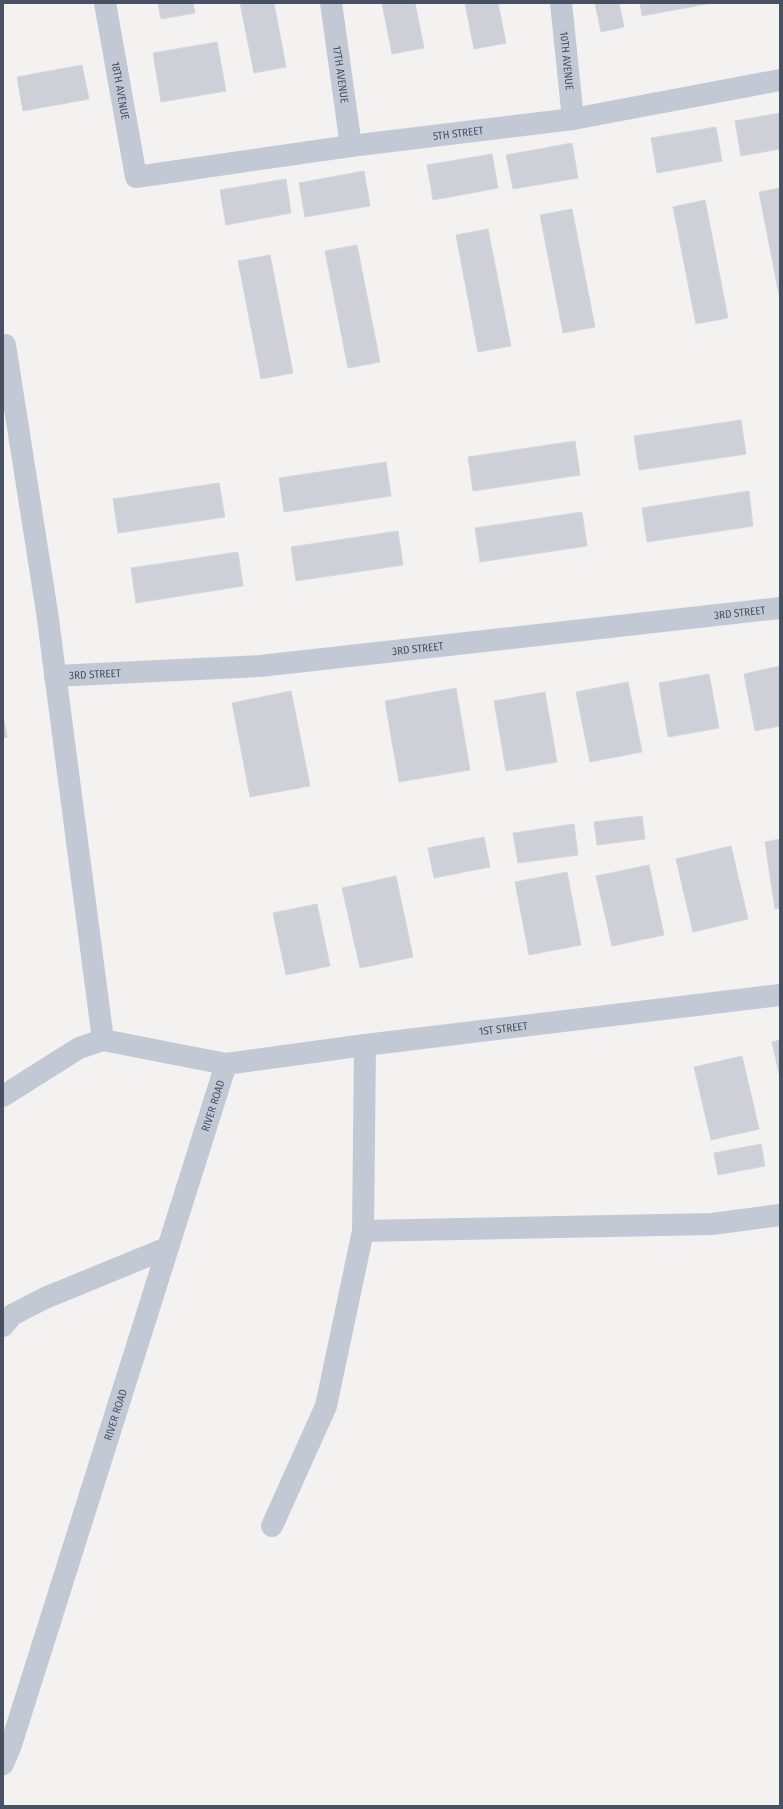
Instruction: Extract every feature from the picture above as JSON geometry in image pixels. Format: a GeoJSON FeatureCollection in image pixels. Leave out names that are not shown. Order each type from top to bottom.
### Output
{"type":"FeatureCollection","features":[{"type":"Feature","properties":{"kind":"street","name":"18TH AVENUE"},"geometry":{"type":"LineString","coordinates":[[105,3],[136,177]]}},
{"type":"Feature","properties":{"kind":"street","name":"17TH AVENUE"},"geometry":{"type":"LineString","coordinates":[[331,3],[351,146]]}},
{"type":"Feature","properties":{"kind":"street","name":"10TH AVENUE"},"geometry":{"type":"LineString","coordinates":[[561,3],[572,119]]}},
{"type":"Feature","properties":{"kind":"street","name":"5TH STREET"},"geometry":{"type":"LineString","coordinates":[[136,177],[351,146],[572,119],[780,80]]}},
{"type":"Feature","properties":{"kind":"street"},"geometry":{"type":"LineString","coordinates":[[3,1096],[79,1048],[102,1040],[55,676],[6,345]]}},
{"type":"Feature","properties":{"kind":"street","name":"3RD STREET"},"geometry":{"type":"LineString","coordinates":[[55,676],[260,666],[780,608]]}},
{"type":"Feature","properties":{"kind":"street","name":"1ST STREET"},"geometry":{"type":"LineString","coordinates":[[102,1040],[226,1064],[365,1045],[780,995]]}},
{"type":"Feature","properties":{"kind":"street"},"geometry":{"type":"LineString","coordinates":[[272,1526],[326,1406],[363,1231],[365,1045]]}},
{"type":"Feature","properties":{"kind":"street","name":"RIVER ROAD"},"geometry":{"type":"LineString","coordinates":[[3,1764],[12,1745],[226,1064]]}},
{"type":"Feature","properties":{"kind":"street"},"geometry":{"type":"LineString","coordinates":[[363,1231],[712,1224],[780,1215]]}},
{"type":"Feature","properties":{"kind":"street"},"geometry":{"type":"LineString","coordinates":[[3,1326],[12,1315],[45,1298],[167,1248]]}},
{"type":"Feature","properties":{"kind":"building"},"geometry":{"type":"Polygon","coordinates":[[[158,3],[193,3],[195,13],[161,19],[158,3]]]}},
{"type":"Feature","properties":{"kind":"building"},"geometry":{"type":"Polygon","coordinates":[[[240,3],[274,3],[286,67],[254,73],[240,3]]]}},
{"type":"Feature","properties":{"kind":"building"},"geometry":{"type":"Polygon","coordinates":[[[382,3],[415,3],[424,48],[392,54],[382,3]]]}},
{"type":"Feature","properties":{"kind":"building"},"geometry":{"type":"Polygon","coordinates":[[[465,3],[498,3],[506,43],[474,49],[465,3]]]}},
{"type":"Feature","properties":{"kind":"building"},"geometry":{"type":"Polygon","coordinates":[[[595,3],[619,3],[624,27],[601,32],[595,3]]]}},
{"type":"Feature","properties":{"kind":"building"},"geometry":{"type":"Polygon","coordinates":[[[640,3],[707,3],[707,4],[642,16],[640,3]]]}},
{"type":"Feature","properties":{"kind":"building"},"geometry":{"type":"Polygon","coordinates":[[[217,42],[226,91],[161,102],[153,53],[217,42]]]}},
{"type":"Feature","properties":{"kind":"building"},"geometry":{"type":"Polygon","coordinates":[[[82,65],[89,99],[23,111],[17,77],[82,65]]]}},
{"type":"Feature","properties":{"kind":"building"},"geometry":{"type":"Polygon","coordinates":[[[780,113],[780,149],[741,156],[735,121],[780,113]]]}},
{"type":"Feature","properties":{"kind":"building"},"geometry":{"type":"Polygon","coordinates":[[[716,127],[722,161],[657,173],[651,138],[716,127]]]}},
{"type":"Feature","properties":{"kind":"building"},"geometry":{"type":"Polygon","coordinates":[[[572,143],[578,178],[513,189],[506,155],[572,143]]]}},
{"type":"Feature","properties":{"kind":"building"},"geometry":{"type":"Polygon","coordinates":[[[492,154],[498,188],[433,200],[427,165],[492,154]]]}},
{"type":"Feature","properties":{"kind":"building"},"geometry":{"type":"Polygon","coordinates":[[[364,171],[370,206],[305,217],[299,183],[364,171]]]}},
{"type":"Feature","properties":{"kind":"building"},"geometry":{"type":"Polygon","coordinates":[[[286,179],[291,213],[226,225],[220,190],[286,179]]]}},
{"type":"Feature","properties":{"kind":"building"},"geometry":{"type":"Polygon","coordinates":[[[780,188],[780,300],[759,192],[780,188]]]}},
{"type":"Feature","properties":{"kind":"building"},"geometry":{"type":"Polygon","coordinates":[[[705,200],[728,318],[696,324],[673,207],[705,200]]]}},
{"type":"Feature","properties":{"kind":"building"},"geometry":{"type":"Polygon","coordinates":[[[572,209],[595,327],[563,333],[540,215],[572,209]]]}},
{"type":"Feature","properties":{"kind":"building"},"geometry":{"type":"Polygon","coordinates":[[[488,229],[511,346],[478,352],[456,235],[488,229]]]}},
{"type":"Feature","properties":{"kind":"building"},"geometry":{"type":"Polygon","coordinates":[[[357,245],[380,362],[348,368],[325,251],[357,245]]]}},
{"type":"Feature","properties":{"kind":"building"},"geometry":{"type":"Polygon","coordinates":[[[270,255],[293,373],[261,379],[238,261],[270,255]]]}},
{"type":"Feature","properties":{"kind":"building"},"geometry":{"type":"Polygon","coordinates":[[[741,420],[746,454],[639,470],[634,436],[741,420]]]}},
{"type":"Feature","properties":{"kind":"building"},"geometry":{"type":"Polygon","coordinates":[[[575,441],[580,475],[473,491],[468,457],[575,441]]]}},
{"type":"Feature","properties":{"kind":"building"},"geometry":{"type":"Polygon","coordinates":[[[386,462],[391,496],[284,512],[279,478],[386,462]]]}},
{"type":"Feature","properties":{"kind":"building"},"geometry":{"type":"Polygon","coordinates":[[[219,483],[225,517],[118,533],[113,499],[219,483]]]}},
{"type":"Feature","properties":{"kind":"building"},"geometry":{"type":"Polygon","coordinates":[[[749,491],[753,526],[647,542],[642,508],[749,491]]]}},
{"type":"Feature","properties":{"kind":"building"},"geometry":{"type":"Polygon","coordinates":[[[582,512],[587,546],[480,562],[475,528],[582,512]]]}},
{"type":"Feature","properties":{"kind":"building"},"geometry":{"type":"Polygon","coordinates":[[[398,531],[403,565],[296,581],[291,547],[398,531]]]}},
{"type":"Feature","properties":{"kind":"building"},"geometry":{"type":"Polygon","coordinates":[[[238,552],[243,586],[136,603],[131,568],[238,552]]]}},
{"type":"Feature","properties":{"kind":"building"},"geometry":{"type":"Polygon","coordinates":[[[780,666],[780,726],[755,731],[744,674],[780,666]]]}},
{"type":"Feature","properties":{"kind":"building"},"geometry":{"type":"Polygon","coordinates":[[[709,674],[719,728],[668,737],[659,683],[709,674]]]}},
{"type":"Feature","properties":{"kind":"building"},"geometry":{"type":"Polygon","coordinates":[[[628,682],[642,752],[590,762],[576,692],[628,682]]]}},
{"type":"Feature","properties":{"kind":"building"},"geometry":{"type":"Polygon","coordinates":[[[456,688],[470,770],[399,782],[385,701],[456,688]]]}},
{"type":"Feature","properties":{"kind":"building"},"geometry":{"type":"Polygon","coordinates":[[[291,691],[310,786],[250,797],[232,703],[291,691]]]}},
{"type":"Feature","properties":{"kind":"building"},"geometry":{"type":"Polygon","coordinates":[[[545,692],[557,762],[506,771],[494,701],[545,692]]]}},
{"type":"Feature","properties":{"kind":"building"},"geometry":{"type":"Polygon","coordinates":[[[3,715],[7,737],[3,738],[3,715]]]}},
{"type":"Feature","properties":{"kind":"building"},"geometry":{"type":"Polygon","coordinates":[[[642,816],[645,839],[597,845],[594,822],[642,816]]]}},
{"type":"Feature","properties":{"kind":"building"},"geometry":{"type":"Polygon","coordinates":[[[574,824],[578,855],[518,863],[513,833],[574,824]]]}},
{"type":"Feature","properties":{"kind":"building"},"geometry":{"type":"Polygon","coordinates":[[[484,837],[490,867],[434,878],[428,848],[484,837]]]}},
{"type":"Feature","properties":{"kind":"building"},"geometry":{"type":"Polygon","coordinates":[[[780,839],[780,908],[775,909],[765,842],[780,839]]]}},
{"type":"Feature","properties":{"kind":"building"},"geometry":{"type":"Polygon","coordinates":[[[731,846],[748,919],[693,932],[676,859],[731,846]]]}},
{"type":"Feature","properties":{"kind":"building"},"geometry":{"type":"Polygon","coordinates":[[[649,865],[664,935],[612,946],[596,876],[649,865]]]}},
{"type":"Feature","properties":{"kind":"building"},"geometry":{"type":"Polygon","coordinates":[[[567,872],[581,945],[529,955],[515,882],[567,872]]]}},
{"type":"Feature","properties":{"kind":"building"},"geometry":{"type":"Polygon","coordinates":[[[396,876],[413,957],[360,968],[342,888],[396,876]]]}},
{"type":"Feature","properties":{"kind":"building"},"geometry":{"type":"Polygon","coordinates":[[[317,904],[330,966],[286,975],[273,913],[317,904]]]}},
{"type":"Feature","properties":{"kind":"building"},"geometry":{"type":"Polygon","coordinates":[[[780,1040],[780,1078],[772,1042],[780,1040]]]}},
{"type":"Feature","properties":{"kind":"building"},"geometry":{"type":"Polygon","coordinates":[[[742,1056],[759,1129],[711,1140],[694,1067],[742,1056]]]}},
{"type":"Feature","properties":{"kind":"building"},"geometry":{"type":"Polygon","coordinates":[[[761,1144],[765,1166],[718,1175],[714,1153],[761,1144]]]}}]}
